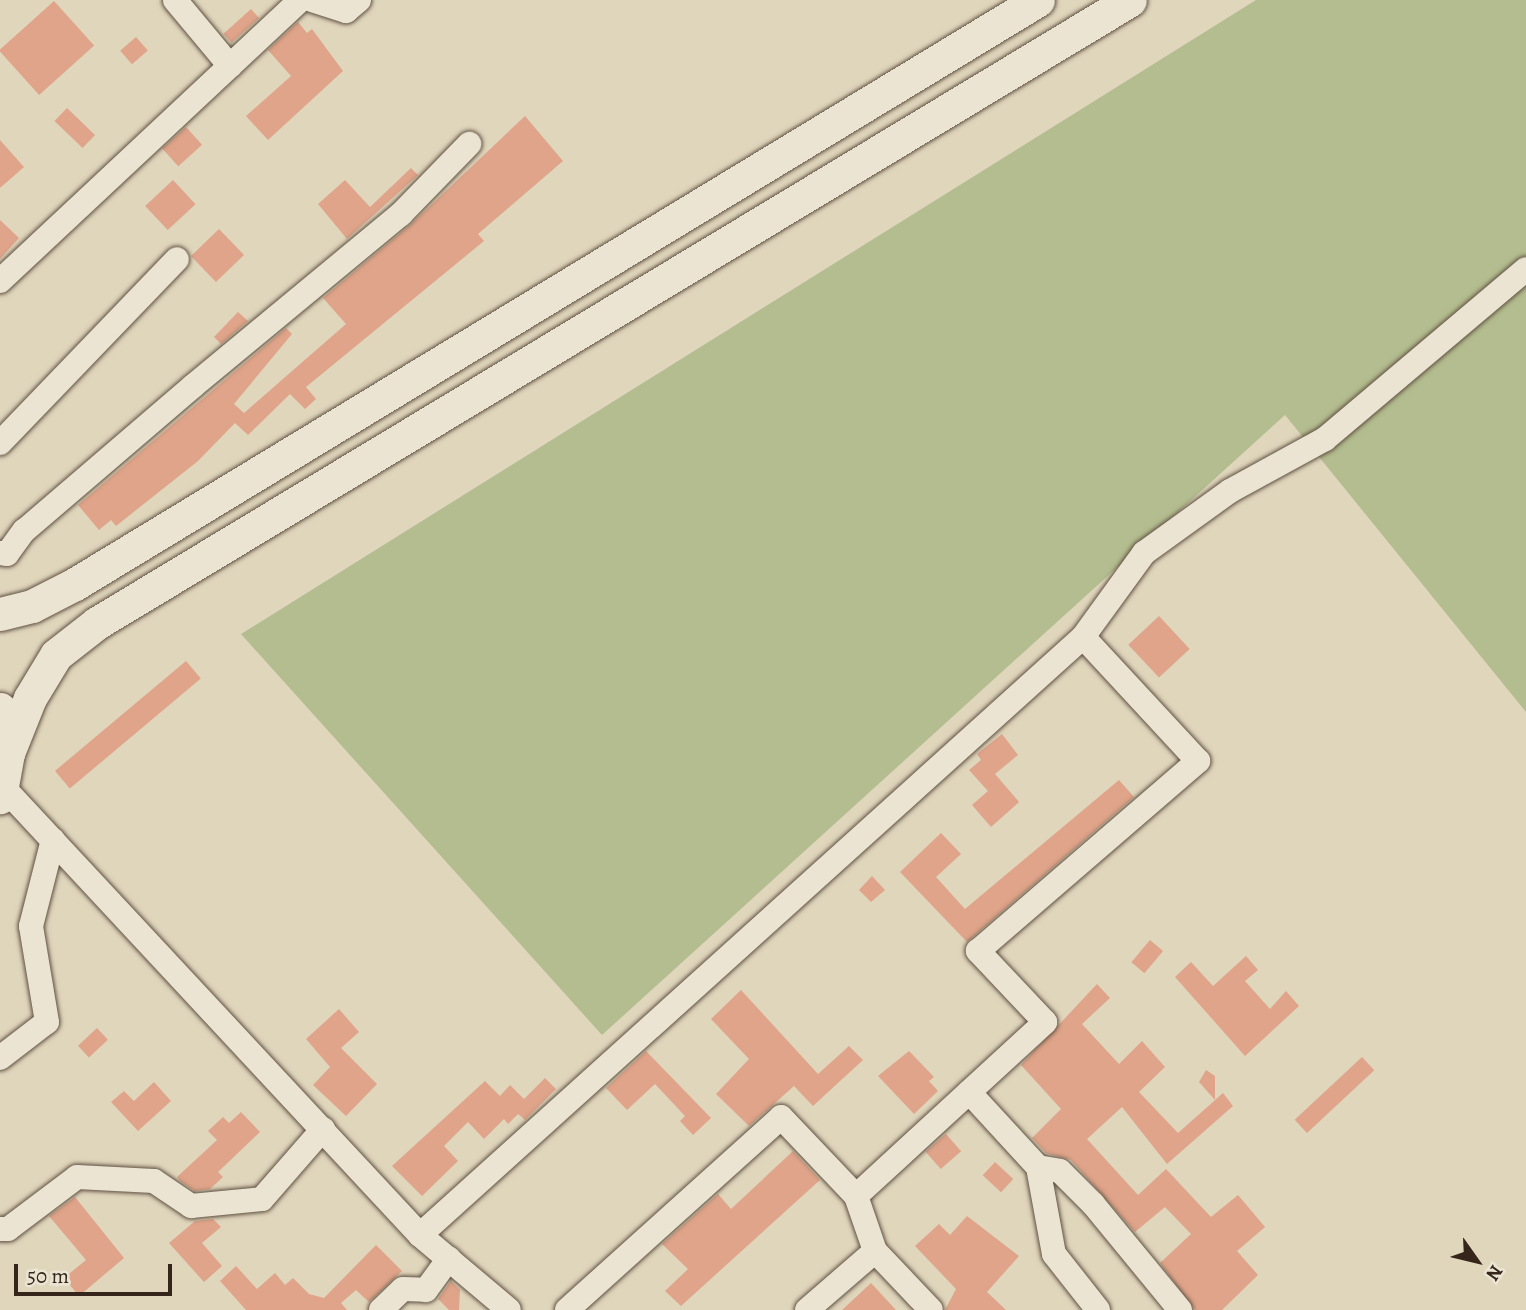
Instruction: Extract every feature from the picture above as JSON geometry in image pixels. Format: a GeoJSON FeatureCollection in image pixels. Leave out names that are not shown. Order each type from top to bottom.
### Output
{"type":"FeatureCollection","features":[{"type":"Feature","properties":{"kind":"main road"},"geometry":{"type":"LineString","coordinates":[[0,614],[32,606],[75,584],[1038,0]]}},
{"type":"Feature","properties":{"kind":"main road"},"geometry":{"type":"LineString","coordinates":[[2,793],[8,753],[30,698],[56,655],[97,623],[1130,0]]}},
{"type":"Feature","properties":{"kind":"main road"},"geometry":{"type":"LineString","coordinates":[[0,709],[8,753]]}},
{"type":"Feature","properties":{"kind":"street"},"geometry":{"type":"LineString","coordinates":[[175,0],[230,66]]}},
{"type":"Feature","properties":{"kind":"street"},"geometry":{"type":"LineString","coordinates":[[0,281],[300,0]]}},
{"type":"Feature","properties":{"kind":"street"},"geometry":{"type":"LineString","coordinates":[[312,0],[346,11],[359,0]]}},
{"type":"Feature","properties":{"kind":"street"},"geometry":{"type":"LineString","coordinates":[[0,553],[7,554],[24,531],[193,386],[401,215],[468,144]]}},
{"type":"Feature","properties":{"kind":"street"},"geometry":{"type":"LineString","coordinates":[[0,443],[177,259]]}},
{"type":"Feature","properties":{"kind":"street"},"geometry":{"type":"LineString","coordinates":[[420,1235],[1083,637],[1144,553],[1230,491],[1325,439],[1526,270]]}},
{"type":"Feature","properties":{"kind":"street"},"geometry":{"type":"LineString","coordinates":[[856,1196],[1045,1022],[978,951],[1198,761],[1083,637]]}},
{"type":"Feature","properties":{"kind":"street"},"geometry":{"type":"LineString","coordinates":[[2,793],[53,840],[420,1235],[509,1310]]}},
{"type":"Feature","properties":{"kind":"street"},"geometry":{"type":"LineString","coordinates":[[0,1058],[47,1022],[31,926],[53,840]]}},
{"type":"Feature","properties":{"kind":"street"},"geometry":{"type":"LineString","coordinates":[[970,1092],[1038,1167],[1054,1254],[1098,1310]]}},
{"type":"Feature","properties":{"kind":"street"},"geometry":{"type":"LineString","coordinates":[[567,1310],[781,1117],[856,1196],[875,1251],[931,1310]]}},
{"type":"Feature","properties":{"kind":"street"},"geometry":{"type":"LineString","coordinates":[[0,1228],[8,1229],[77,1177],[154,1181],[191,1206],[262,1199],[323,1129]]}},
{"type":"Feature","properties":{"kind":"street"},"geometry":{"type":"LineString","coordinates":[[1038,1167],[1060,1171],[1093,1204],[1180,1310]]}},
{"type":"Feature","properties":{"kind":"street"},"geometry":{"type":"LineString","coordinates":[[807,1310],[875,1251]]}},
{"type":"Feature","properties":{"kind":"street"},"geometry":{"type":"LineString","coordinates":[[381,1310],[403,1289],[426,1290],[449,1258]]}},
{"type":"Feature","properties":{"kind":"green space"},"geometry":{"type":"Polygon","coordinates":[[[1256,0],[1526,0],[1526,712],[1285,415],[602,1035],[241,634],[1256,0]]]}},
{"type":"Feature","properties":{"kind":"building"},"geometry":{"type":"Polygon","coordinates":[[[54,1],[94,46],[39,95],[0,50],[54,1]]]}},
{"type":"Feature","properties":{"kind":"building"},"geometry":{"type":"Polygon","coordinates":[[[251,9],[259,18],[232,43],[224,34],[251,9]]]}},
{"type":"Feature","properties":{"kind":"building"},"geometry":{"type":"Polygon","coordinates":[[[298,22],[307,33],[312,29],[343,71],[268,140],[246,116],[291,76],[268,50],[298,22]]]}},
{"type":"Feature","properties":{"kind":"building"},"geometry":{"type":"Polygon","coordinates":[[[136,37],[148,51],[132,64],[120,51],[136,37]]]}},
{"type":"Feature","properties":{"kind":"building"},"geometry":{"type":"Polygon","coordinates":[[[67,108],[95,135],[83,148],[54,121],[67,108]]]}},
{"type":"Feature","properties":{"kind":"building"},"geometry":{"type":"Polygon","coordinates":[[[525,116],[563,161],[478,234],[484,241],[306,387],[316,399],[305,409],[290,394],[248,435],[235,423],[198,461],[116,526],[111,520],[99,530],[78,505],[286,328],[292,334],[234,404],[244,413],[346,324],[323,298],[410,225],[525,116]]]}},
{"type":"Feature","properties":{"kind":"building"},"geometry":{"type":"Polygon","coordinates":[[[186,127],[202,145],[178,166],[162,148],[186,127]]]}},
{"type":"Feature","properties":{"kind":"building"},"geometry":{"type":"Polygon","coordinates":[[[0,140],[24,167],[0,188],[0,140]]]}},
{"type":"Feature","properties":{"kind":"building"},"geometry":{"type":"Polygon","coordinates":[[[411,168],[418,175],[347,239],[318,204],[345,180],[370,207],[411,168]]]}},
{"type":"Feature","properties":{"kind":"building"},"geometry":{"type":"Polygon","coordinates":[[[173,180],[196,204],[168,230],[145,206],[173,180]]]}},
{"type":"Feature","properties":{"kind":"building"},"geometry":{"type":"Polygon","coordinates":[[[0,220],[19,238],[0,259],[0,220]]]}},
{"type":"Feature","properties":{"kind":"building"},"geometry":{"type":"Polygon","coordinates":[[[219,229],[244,255],[216,282],[191,256],[219,229]]]}},
{"type":"Feature","properties":{"kind":"building"},"geometry":{"type":"Polygon","coordinates":[[[238,312],[248,321],[221,344],[214,337],[238,312]]]}},
{"type":"Feature","properties":{"kind":"building"},"geometry":{"type":"Polygon","coordinates":[[[1159,616],[1190,649],[1159,678],[1128,645],[1159,616]]]}},
{"type":"Feature","properties":{"kind":"building"},"geometry":{"type":"Polygon","coordinates":[[[186,661],[201,679],[70,789],[55,771],[186,661]]]}},
{"type":"Feature","properties":{"kind":"building"},"geometry":{"type":"Polygon","coordinates":[[[1002,734],[1018,755],[995,774],[1019,802],[991,827],[972,805],[988,791],[969,770],[981,760],[977,754],[1002,734]]]}},
{"type":"Feature","properties":{"kind":"building"},"geometry":{"type":"Polygon","coordinates":[[[1119,780],[1134,797],[967,942],[900,872],[941,833],[961,854],[936,877],[965,909],[1119,780]]]}},
{"type":"Feature","properties":{"kind":"building"},"geometry":{"type":"Polygon","coordinates":[[[872,876],[885,890],[871,902],[859,890],[872,876]]]}},
{"type":"Feature","properties":{"kind":"building"},"geometry":{"type":"Polygon","coordinates":[[[1150,940],[1163,951],[1144,973],[1131,962],[1150,940]]]}},
{"type":"Feature","properties":{"kind":"building"},"geometry":{"type":"Polygon","coordinates":[[[1246,956],[1258,970],[1245,981],[1270,1009],[1286,991],[1299,1006],[1245,1056],[1175,977],[1191,962],[1213,986],[1246,956]]]}},
{"type":"Feature","properties":{"kind":"building"},"geometry":{"type":"Polygon","coordinates":[[[1097,984],[1110,998],[1082,1024],[1119,1064],[1142,1041],[1165,1067],[1139,1092],[1178,1133],[1223,1093],[1233,1106],[1167,1164],[1122,1107],[1087,1139],[1138,1195],[1166,1169],[1211,1217],[1238,1195],[1265,1227],[1237,1251],[1258,1275],[1222,1310],[1195,1310],[1160,1263],[1191,1234],[1165,1207],[1135,1232],[1071,1160],[1046,1153],[1032,1138],[1061,1109],[1021,1065],[1097,984]]]}},
{"type":"Feature","properties":{"kind":"building"},"geometry":{"type":"Polygon","coordinates":[[[741,990],[818,1074],[849,1046],[863,1060],[813,1106],[794,1086],[749,1126],[716,1094],[749,1059],[711,1019],[741,990]]]}},
{"type":"Feature","properties":{"kind":"building"},"geometry":{"type":"Polygon","coordinates":[[[339,1009],[359,1032],[341,1048],[377,1084],[346,1116],[313,1085],[330,1067],[306,1039],[339,1009]]]}},
{"type":"Feature","properties":{"kind":"building"},"geometry":{"type":"Polygon","coordinates":[[[97,1028],[108,1040],[89,1057],[78,1046],[97,1028]]]}},
{"type":"Feature","properties":{"kind":"building"},"geometry":{"type":"Polygon","coordinates":[[[646,1051],[711,1118],[693,1135],[680,1121],[685,1116],[655,1084],[627,1110],[606,1088],[646,1051]]]}},
{"type":"Feature","properties":{"kind":"building"},"geometry":{"type":"Polygon","coordinates":[[[909,1051],[934,1077],[929,1081],[938,1091],[914,1114],[878,1076],[909,1051]]]}},
{"type":"Feature","properties":{"kind":"building"},"geometry":{"type":"Polygon","coordinates":[[[1362,1057],[1374,1070],[1307,1133],[1295,1120],[1362,1057]]]}},
{"type":"Feature","properties":{"kind":"building"},"geometry":{"type":"Polygon","coordinates":[[[1206,1070],[1215,1076],[1215,1100],[1199,1082],[1206,1070]]]}},
{"type":"Feature","properties":{"kind":"building"},"geometry":{"type":"Polygon","coordinates":[[[545,1078],[556,1089],[525,1120],[518,1114],[508,1124],[504,1119],[484,1139],[468,1122],[444,1146],[458,1161],[422,1196],[392,1166],[485,1081],[500,1096],[510,1085],[524,1099],[545,1078]]]}},
{"type":"Feature","properties":{"kind":"building"},"geometry":{"type":"Polygon","coordinates":[[[154,1082],[171,1101],[138,1131],[111,1102],[124,1091],[134,1101],[154,1082]]]}},
{"type":"Feature","properties":{"kind":"building"},"geometry":{"type":"Polygon","coordinates":[[[241,1112],[260,1132],[218,1172],[223,1177],[210,1189],[195,1191],[180,1181],[177,1177],[217,1140],[208,1131],[223,1117],[229,1123],[241,1112]]]}},
{"type":"Feature","properties":{"kind":"building"},"geometry":{"type":"Polygon","coordinates":[[[946,1134],[961,1151],[941,1169],[926,1152],[946,1134]]]}},
{"type":"Feature","properties":{"kind":"building"},"geometry":{"type":"Polygon","coordinates":[[[793,1151],[820,1180],[681,1306],[665,1291],[688,1269],[662,1244],[718,1194],[731,1209],[793,1151]]]}},
{"type":"Feature","properties":{"kind":"building"},"geometry":{"type":"Polygon","coordinates":[[[995,1162],[1013,1179],[1001,1192],[983,1175],[995,1162]]]}},
{"type":"Feature","properties":{"kind":"building"},"geometry":{"type":"Polygon","coordinates":[[[75,1197],[124,1258],[79,1296],[64,1278],[86,1260],[49,1216],[75,1197]]]}},
{"type":"Feature","properties":{"kind":"building"},"geometry":{"type":"Polygon","coordinates":[[[967,1216],[1019,1256],[987,1292],[1006,1310],[945,1310],[956,1289],[915,1246],[939,1224],[950,1235],[967,1216]]]}},
{"type":"Feature","properties":{"kind":"building"},"geometry":{"type":"Polygon","coordinates":[[[213,1219],[221,1227],[202,1243],[222,1266],[204,1282],[169,1243],[195,1221],[213,1219]]]}},
{"type":"Feature","properties":{"kind":"building"},"geometry":{"type":"Polygon","coordinates":[[[376,1245],[402,1271],[369,1302],[356,1290],[341,1303],[347,1310],[246,1310],[220,1281],[236,1266],[257,1289],[275,1273],[285,1285],[293,1278],[309,1294],[324,1298],[376,1245]]]}},
{"type":"Feature","properties":{"kind":"building"},"geometry":{"type":"Polygon","coordinates":[[[451,1281],[460,1290],[459,1310],[449,1310],[438,1299],[451,1281]]]}},
{"type":"Feature","properties":{"kind":"building"},"geometry":{"type":"Polygon","coordinates":[[[871,1283],[896,1310],[842,1310],[871,1283]]]}}]}
